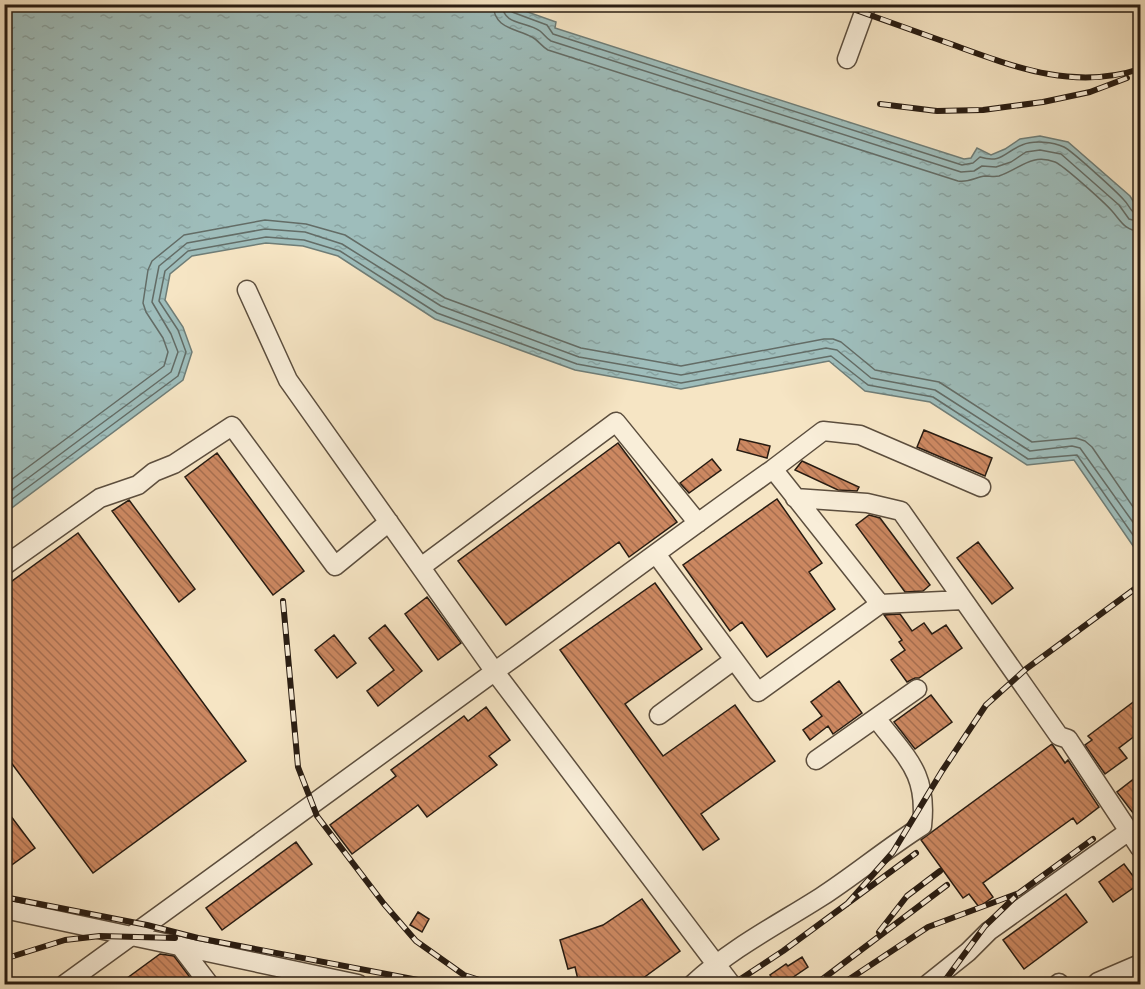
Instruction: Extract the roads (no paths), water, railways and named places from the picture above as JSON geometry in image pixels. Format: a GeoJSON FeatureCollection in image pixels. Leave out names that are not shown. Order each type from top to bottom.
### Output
{"type":"FeatureCollection","features":[{"type":"Feature","properties":{"kind":"lane"},"geometry":{"type":"LineString","coordinates":[[847,60],[867,4]]}},
{"type":"Feature","properties":{"kind":"lane"},"geometry":{"type":"LineString","coordinates":[[246,290],[288,380],[495,672],[731,984]]}},
{"type":"Feature","properties":{"kind":"lane"},"geometry":{"type":"LineString","coordinates":[[421,567],[616,422],[698,523]]}},
{"type":"Feature","properties":{"kind":"lane"},"geometry":{"type":"LineString","coordinates":[[4,566],[100,498],[138,485],[154,472],[174,464],[232,426],[335,566],[389,522]]}},
{"type":"Feature","properties":{"kind":"lane"},"geometry":{"type":"LineString","coordinates":[[65,984],[823,431],[860,435],[981,487]]}},
{"type":"Feature","properties":{"kind":"lane"},"geometry":{"type":"LineString","coordinates":[[773,469],[880,604]]}},
{"type":"Feature","properties":{"kind":"lane"},"geometry":{"type":"LineString","coordinates":[[795,498],[867,502],[901,512],[1059,736],[1068,739],[1140,848]]}},
{"type":"Feature","properties":{"kind":"lane"},"geometry":{"type":"LineString","coordinates":[[656,554],[758,692],[880,604],[963,600]]}},
{"type":"Feature","properties":{"kind":"lane"},"geometry":{"type":"LineString","coordinates":[[659,715],[734,660]]}},
{"type":"Feature","properties":{"kind":"lane"},"geometry":{"type":"LineString","coordinates":[[816,759],[917,689]]}},
{"type":"Feature","properties":{"kind":"lane"},"geometry":{"type":"LineString","coordinates":[[693,984],[714,964],[824,895],[883,851],[922,826],[924,806],[918,776],[876,718]]}},
{"type":"Feature","properties":{"kind":"lane"},"geometry":{"type":"LineString","coordinates":[[928,984],[968,952],[989,931],[1129,831]]}},
{"type":"Feature","properties":{"kind":"lane"},"geometry":{"type":"LineString","coordinates":[[4,909],[358,984]]}},
{"type":"Feature","properties":{"kind":"lane"},"geometry":{"type":"LineString","coordinates":[[180,946],[209,984]]}},
{"type":"Feature","properties":{"kind":"lane"},"geometry":{"type":"LineString","coordinates":[[1096,984],[1140,964]]}},
{"type":"Feature","properties":{"kind":"water"},"geometry":{"type":"Polygon","coordinates":[[[5,4],[508,5],[556,22],[555,28],[964,159],[971,158],[977,148],[991,155],[1020,139],[1040,136],[1068,142],[1130,196],[1140,212],[1140,556],[1074,460],[1027,465],[930,402],[865,391],[829,361],[681,389],[575,370],[435,319],[338,256],[303,246],[266,243],[192,256],[170,274],[165,300],[183,327],[192,352],[183,380],[5,513],[5,4]]]}},
{"type":"Feature","properties":{"kind":"railway"},"geometry":{"type":"LineString","coordinates":[[839,4],[995,60],[1042,73],[1066,77],[1090,77],[1115,75],[1140,69]]}},
{"type":"Feature","properties":{"kind":"railway"},"geometry":{"type":"LineString","coordinates":[[880,104],[937,111],[983,110],[1043,102],[1090,92],[1127,78]]}},
{"type":"Feature","properties":{"kind":"railway"},"geometry":{"type":"LineString","coordinates":[[847,904],[893,852],[942,771],[986,705],[1026,669],[1136,588]]}},
{"type":"Feature","properties":{"kind":"railway"},"geometry":{"type":"LineString","coordinates":[[283,601],[298,767],[317,816],[384,904],[416,941],[464,975],[492,984]]}},
{"type":"Feature","properties":{"kind":"railway"},"geometry":{"type":"LineString","coordinates":[[842,984],[928,927],[1019,893],[1093,839]]}},
{"type":"Feature","properties":{"kind":"railway"},"geometry":{"type":"LineString","coordinates":[[733,984],[783,951],[916,853]]}},
{"type":"Feature","properties":{"kind":"railway"},"geometry":{"type":"LineString","coordinates":[[879,932],[907,896],[940,871]]}},
{"type":"Feature","properties":{"kind":"railway"},"geometry":{"type":"LineString","coordinates":[[816,984],[947,885]]}},
{"type":"Feature","properties":{"kind":"railway"},"geometry":{"type":"LineString","coordinates":[[4,897],[147,925],[198,938],[439,984]]}},
{"type":"Feature","properties":{"kind":"railway"},"geometry":{"type":"LineString","coordinates":[[939,984],[946,979],[985,926],[1015,897]]}},
{"type":"Feature","properties":{"kind":"railway"},"geometry":{"type":"LineString","coordinates":[[4,959],[65,940],[100,936],[175,938]]}}]}
